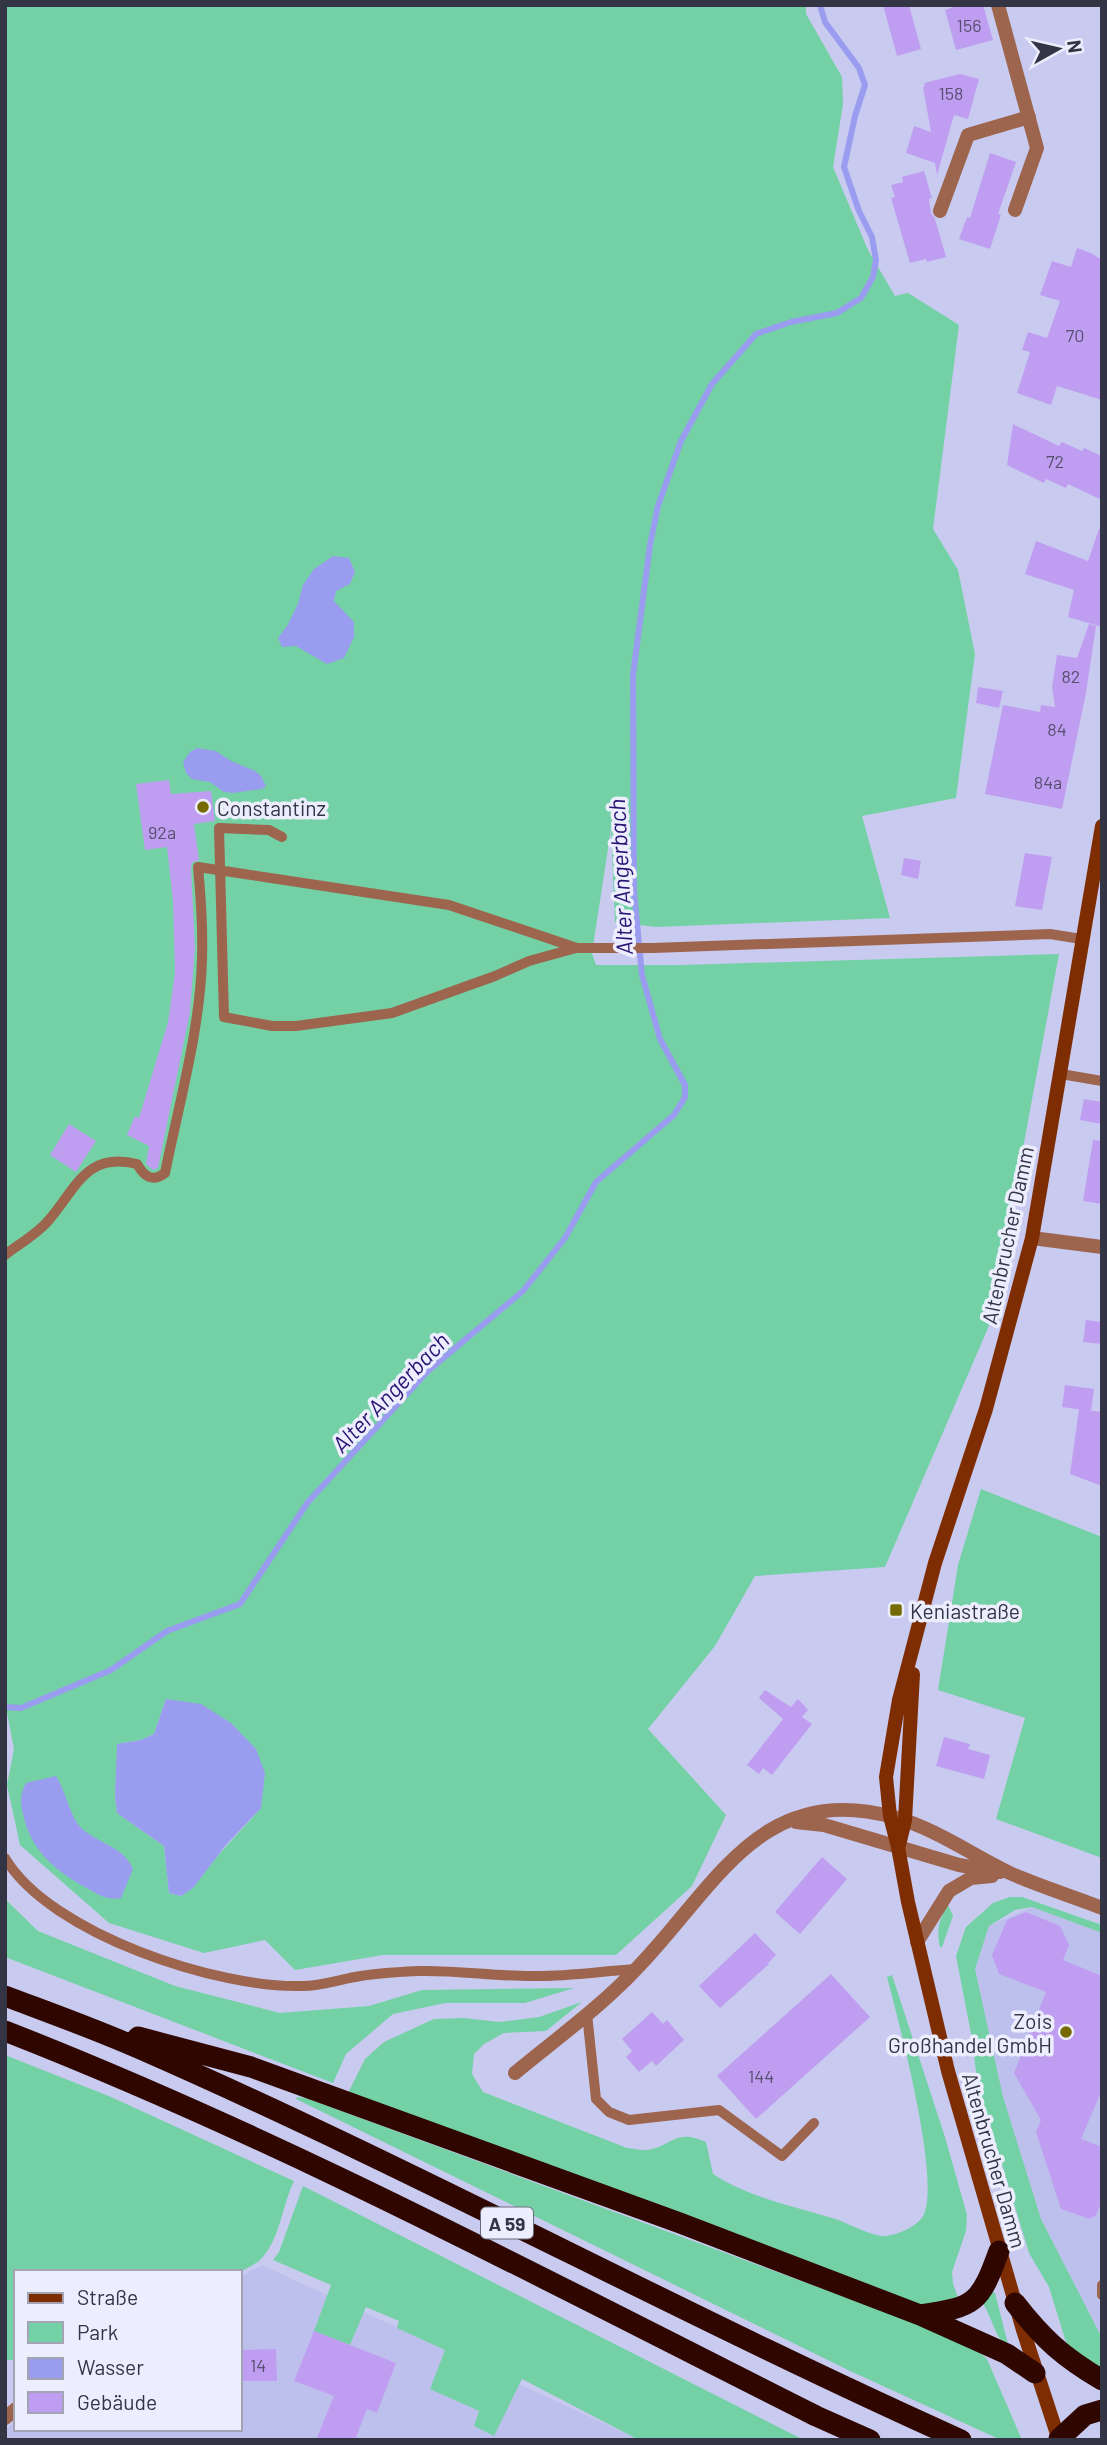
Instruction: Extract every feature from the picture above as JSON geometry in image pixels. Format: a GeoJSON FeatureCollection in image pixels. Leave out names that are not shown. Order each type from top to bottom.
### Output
{"type":"FeatureCollection","features":[{"type":"Feature","properties":{"kind":"highway","name":"A 59"},"geometry":{"type":"LineString","coordinates":[[5,1996],[136,2047],[247,2097],[833,2382],[961,2440]]}},
{"type":"Feature","properties":{"kind":"highway"},"geometry":{"type":"LineString","coordinates":[[50,2013],[251,2067],[680,2223],[920,2315],[1007,2354],[1035,2373]]}},
{"type":"Feature","properties":{"kind":"highway","name":"A 59"},"geometry":{"type":"LineString","coordinates":[[5,2031],[117,2076],[229,2126],[816,2416],[870,2440]]}},
{"type":"Feature","properties":{"kind":"highway"},"geometry":{"type":"LineString","coordinates":[[920,2315],[950,2311],[971,2303],[986,2286],[999,2251]]}},
{"type":"Feature","properties":{"kind":"highway"},"geometry":{"type":"LineString","coordinates":[[1015,2304],[1039,2334],[1065,2358],[1102,2380]]}},
{"type":"Feature","properties":{"kind":"highway"},"geometry":{"type":"LineString","coordinates":[[1059,2439],[1085,2415],[1102,2410]]}},
{"type":"Feature","properties":{"kind":"main road","name":"Altenbrucher Damm"},"geometry":{"type":"LineString","coordinates":[[1059,2439],[1035,2373],[948,2071],[916,1942],[890,1816],[886,1777],[899,1700],[935,1563],[986,1409],[1032,1238],[1102,825]]}},
{"type":"Feature","properties":{"kind":"main road","name":"Altenbrucher Damm"},"geometry":{"type":"LineString","coordinates":[[898,1847],[905,1820],[915,1645]]}},
{"type":"Feature","properties":{"kind":"street"},"geometry":{"type":"LineString","coordinates":[[998,5],[1037,148],[1015,210]]}},
{"type":"Feature","properties":{"kind":"street"},"geometry":{"type":"LineString","coordinates":[[940,211],[968,135],[1029,117]]}},
{"type":"Feature","properties":{"kind":"street"},"geometry":{"type":"LineString","coordinates":[[1032,1238],[1102,1247]]}},
{"type":"Feature","properties":{"kind":"street"},"geometry":{"type":"LineString","coordinates":[[514,2074],[637,1969],[722,1868],[751,1842],[768,1829],[809,1814],[851,1809],[905,1820],[957,1843],[1012,1874],[1102,1908]]}},
{"type":"Feature","properties":{"kind":"street"},"geometry":{"type":"LineString","coordinates":[[785,1822],[824,1825],[959,1865],[1012,1874]]}},
{"type":"Feature","properties":{"kind":"street"},"geometry":{"type":"LineString","coordinates":[[916,1942],[949,1891],[971,1878],[1012,1874]]}},
{"type":"Feature","properties":{"kind":"lane"},"geometry":{"type":"LineString","coordinates":[[282,837],[270,830],[219,828],[224,1017],[272,1026],[296,1026],[392,1013],[529,961],[576,948],[653,948],[1050,934],[1082,939]]}},
{"type":"Feature","properties":{"kind":"lane"},"geometry":{"type":"LineString","coordinates":[[5,1255],[47,1223],[84,1175],[97,1164],[125,1161],[137,1164],[143,1175],[151,1178],[159,1178],[165,1173],[200,993],[202,918],[198,867],[449,905],[576,948]]}},
{"type":"Feature","properties":{"kind":"lane"},"geometry":{"type":"LineString","coordinates":[[1061,1074],[1102,1081]]}},
{"type":"Feature","properties":{"kind":"lane"},"geometry":{"type":"LineString","coordinates":[[5,1858],[32,1891],[71,1920],[148,1955],[221,1978],[263,1986],[306,1986],[359,1976],[419,1971],[532,1976],[637,1969]]}},
{"type":"Feature","properties":{"kind":"lane"},"geometry":{"type":"LineString","coordinates":[[587,2014],[596,2099],[609,2112],[629,2120],[719,2110],[782,2156],[814,2123]]}},
{"type":"Feature","properties":{"kind":"lane"},"geometry":{"type":"LineString","coordinates":[[1102,2285],[1102,2295]]}},
{"type":"Feature","properties":{"kind":"shaded area"},"geometry":{"type":"Polygon","coordinates":[[[1032,1907],[1102,1933],[1102,2338],[1041,2219],[1002,2097],[975,1969],[989,1926],[1032,1907]]]}},
{"type":"Feature","properties":{"kind":"shaded area"},"geometry":{"type":"Polygon","coordinates":[[[262,2265],[640,2440],[5,2440],[5,2430],[14,2423],[14,2431],[242,2431],[242,2276],[262,2265]]]}},
{"type":"Feature","properties":{"kind":"green space"},"geometry":{"type":"Polygon","coordinates":[[[5,5],[806,5],[806,14],[842,77],[843,104],[833,167],[868,250],[895,296],[908,293],[959,325],[933,529],[958,570],[975,654],[956,798],[862,816],[890,918],[656,927],[615,922],[611,829],[592,953],[596,965],[1059,954],[991,1321],[885,1567],[755,1576],[715,1646],[648,1729],[726,1815],[692,1886],[616,1955],[383,1955],[295,1970],[265,1940],[204,1953],[109,1923],[20,1845],[7,1785],[14,1749],[5,1702],[5,5]],[[166,1699],[154,1734],[141,1740],[118,1744],[115,1796],[117,1813],[164,1846],[169,1893],[181,1896],[261,1808],[166,1699]]]}},
{"type":"Feature","properties":{"kind":"green space"},"geometry":{"type":"Polygon","coordinates":[[[981,1489],[1102,1537],[1102,1858],[996,1819],[1025,1718],[938,1690],[958,1565],[981,1489]]]}},
{"type":"Feature","properties":{"kind":"green space"},"geometry":{"type":"Polygon","coordinates":[[[1010,1897],[1022,1897],[1102,1925],[1102,1933],[1032,1907],[1015,1910],[989,1926],[975,1969],[1003,2097],[1041,2219],[1102,2338],[1102,2370],[1071,2351],[1065,2339],[1049,2287],[1029,2253],[977,2082],[973,2044],[956,1956],[966,1927],[993,1903],[1010,1897]]]}},
{"type":"Feature","properties":{"kind":"green space"},"geometry":{"type":"Polygon","coordinates":[[[5,1899],[38,1931],[175,1986],[280,2013],[369,2006],[422,1990],[574,1988],[525,2003],[445,2003],[393,2014],[346,2054],[333,2083],[5,1957],[5,1899]]]}},
{"type":"Feature","properties":{"kind":"green space"},"geometry":{"type":"Polygon","coordinates":[[[948,1905],[953,1916],[940,1947],[939,1925],[948,1905]]]}},
{"type":"Feature","properties":{"kind":"green space"},"geometry":{"type":"Polygon","coordinates":[[[892,1975],[945,2137],[967,2215],[966,2231],[952,2272],[959,2300],[926,2307],[348,2093],[365,2059],[384,2042],[434,2019],[464,2018],[499,2022],[539,2017],[582,2002],[546,2031],[504,2033],[484,2044],[474,2054],[472,2074],[483,2092],[627,2148],[645,2150],[679,2137],[695,2138],[706,2142],[713,2174],[741,2189],[838,2220],[869,2233],[892,2235],[911,2227],[923,2216],[927,2198],[927,2170],[916,2100],[887,1977],[892,1975]]]}},
{"type":"Feature","properties":{"kind":"green space"},"geometry":{"type":"Polygon","coordinates":[[[5,2055],[111,2097],[294,2181],[272,2244],[259,2261],[242,2271],[14,2270],[14,2360],[5,2360],[5,2055]]]}},
{"type":"Feature","properties":{"kind":"green space"},"geometry":{"type":"Polygon","coordinates":[[[306,2098],[915,2323],[975,2348],[987,2359],[1022,2440],[1001,2440],[848,2370],[296,2099],[306,2098]]]}},
{"type":"Feature","properties":{"kind":"green space"},"geometry":{"type":"Polygon","coordinates":[[[303,2186],[804,2440],[639,2440],[522,2379],[494,2436],[474,2426],[479,2411],[430,2389],[445,2350],[397,2328],[399,2321],[366,2307],[350,2345],[314,2331],[331,2285],[273,2260],[279,2252],[303,2186]]]}},
{"type":"Feature","properties":{"kind":"green space"},"geometry":{"type":"Polygon","coordinates":[[[993,2292],[1009,2348],[997,2334],[983,2303],[993,2292]]]}},
{"type":"Feature","properties":{"kind":"water"},"geometry":{"type":"Polygon","coordinates":[[[333,556],[349,558],[355,572],[350,584],[336,591],[334,601],[354,622],[354,637],[344,658],[327,664],[296,646],[282,647],[278,638],[298,604],[303,585],[314,569],[333,556]]]}},
{"type":"Feature","properties":{"kind":"water"},"geometry":{"type":"Polygon","coordinates":[[[197,748],[216,751],[255,771],[266,786],[262,789],[233,793],[224,792],[210,782],[192,779],[186,773],[183,762],[190,752],[197,748]]]}},
{"type":"Feature","properties":{"kind":"water"},"geometry":{"type":"Polygon","coordinates":[[[166,1699],[201,1704],[231,1723],[256,1749],[265,1773],[261,1808],[226,1845],[193,1888],[181,1896],[169,1893],[164,1846],[117,1813],[115,1796],[117,1744],[141,1740],[154,1734],[166,1699]]]}},
{"type":"Feature","properties":{"kind":"water"},"geometry":{"type":"Polygon","coordinates":[[[56,1776],[77,1823],[83,1830],[122,1854],[133,1869],[121,1898],[102,1896],[74,1881],[45,1858],[31,1838],[21,1805],[24,1787],[26,1783],[56,1776]]]}},
{"type":"Feature","properties":{"kind":"building"},"geometry":{"type":"Polygon","coordinates":[[[883,5],[909,5],[921,49],[897,56],[883,5]]]}},
{"type":"Feature","properties":{"kind":"building"},"geometry":{"type":"Polygon","coordinates":[[[960,5],[983,5],[993,40],[956,50],[945,10],[960,5]]]}},
{"type":"Feature","properties":{"kind":"building"},"geometry":{"type":"Polygon","coordinates":[[[960,74],[979,79],[968,119],[954,115],[937,175],[935,163],[906,153],[914,126],[931,132],[924,83],[960,74]]]}},
{"type":"Feature","properties":{"kind":"building"},"geometry":{"type":"Polygon","coordinates":[[[990,153],[1016,162],[998,214],[1001,215],[990,249],[959,239],[967,217],[970,218],[990,153]]]}},
{"type":"Feature","properties":{"kind":"building"},"geometry":{"type":"Polygon","coordinates":[[[924,171],[932,198],[929,199],[931,213],[946,257],[910,263],[891,198],[895,197],[891,185],[903,182],[902,177],[924,171]]]}},
{"type":"Feature","properties":{"kind":"building"},"geometry":{"type":"Polygon","coordinates":[[[1077,248],[1102,260],[1102,400],[1057,386],[1051,405],[1017,393],[1030,352],[1022,350],[1028,332],[1047,338],[1060,301],[1040,295],[1052,261],[1071,267],[1077,248]]]}},
{"type":"Feature","properties":{"kind":"building"},"geometry":{"type":"Polygon","coordinates":[[[1013,424],[1059,446],[1062,442],[1102,456],[1102,500],[1068,484],[1066,488],[1046,479],[1044,483],[1007,465],[1013,424]]]}},
{"type":"Feature","properties":{"kind":"building"},"geometry":{"type":"Polygon","coordinates":[[[1099,529],[1102,529],[1102,627],[1068,617],[1074,590],[1025,574],[1036,541],[1088,561],[1099,529]]]}},
{"type":"Feature","properties":{"kind":"building"},"geometry":{"type":"Polygon","coordinates":[[[1089,624],[1096,626],[1086,693],[1062,809],[985,794],[1003,705],[1040,712],[1041,705],[1055,707],[1052,687],[1057,655],[1077,658],[1089,624]]]}},
{"type":"Feature","properties":{"kind":"building"},"geometry":{"type":"Polygon","coordinates":[[[978,687],[1003,691],[999,708],[976,703],[978,687]]]}},
{"type":"Feature","properties":{"kind":"building"},"geometry":{"type":"Polygon","coordinates":[[[169,780],[171,794],[211,791],[215,821],[194,824],[199,860],[192,863],[191,868],[195,947],[190,1012],[158,1168],[153,1170],[146,1164],[149,1146],[127,1135],[135,1116],[139,1118],[168,1022],[175,973],[173,901],[167,847],[145,850],[136,784],[169,780]]]}},
{"type":"Feature","properties":{"kind":"building"},"geometry":{"type":"Polygon","coordinates":[[[1025,853],[1052,857],[1042,910],[1015,906],[1025,853]]]}},
{"type":"Feature","properties":{"kind":"building"},"geometry":{"type":"Polygon","coordinates":[[[904,858],[921,861],[918,879],[901,875],[904,858]]]}},
{"type":"Feature","properties":{"kind":"building"},"geometry":{"type":"Polygon","coordinates":[[[1084,1099],[1102,1102],[1102,1124],[1080,1120],[1084,1099]]]}},
{"type":"Feature","properties":{"kind":"building"},"geometry":{"type":"Polygon","coordinates":[[[69,1124],[96,1141],[76,1172],[50,1155],[69,1124]]]}},
{"type":"Feature","properties":{"kind":"building"},"geometry":{"type":"Polygon","coordinates":[[[1093,1140],[1102,1141],[1102,1204],[1083,1201],[1093,1140]]]}},
{"type":"Feature","properties":{"kind":"building"},"geometry":{"type":"Polygon","coordinates":[[[1086,1320],[1102,1322],[1102,1344],[1083,1342],[1086,1320]]]}},
{"type":"Feature","properties":{"kind":"building"},"geometry":{"type":"Polygon","coordinates":[[[1065,1385],[1094,1389],[1091,1411],[1062,1407],[1065,1385]]]}},
{"type":"Feature","properties":{"kind":"building"},"geometry":{"type":"Polygon","coordinates":[[[1079,1409],[1102,1412],[1102,1486],[1070,1474],[1079,1409]]]}},
{"type":"Feature","properties":{"kind":"building"},"geometry":{"type":"Polygon","coordinates":[[[765,1690],[791,1707],[798,1699],[808,1710],[802,1717],[812,1724],[772,1775],[763,1768],[759,1774],[747,1765],[783,1719],[759,1698],[765,1690]]]}},
{"type":"Feature","properties":{"kind":"building"},"geometry":{"type":"Polygon","coordinates":[[[944,1737],[970,1744],[968,1749],[990,1755],[984,1779],[936,1766],[944,1737]]]}},
{"type":"Feature","properties":{"kind":"building"},"geometry":{"type":"Polygon","coordinates":[[[822,1857],[847,1879],[800,1934],[775,1912],[822,1857]]]}},
{"type":"Feature","properties":{"kind":"building","name":"Zois Großhandel GmbH"},"geometry":{"type":"Polygon","coordinates":[[[1026,1912],[1060,1926],[1069,1945],[1063,1960],[1102,1976],[1102,2090],[1081,2139],[1102,2147],[1102,2201],[1096,2215],[1090,2219],[1061,2209],[1036,2132],[1041,2120],[1014,2073],[1046,1992],[999,1974],[992,1955],[1007,1920],[1026,1912]]]}},
{"type":"Feature","properties":{"kind":"building"},"geometry":{"type":"Polygon","coordinates":[[[755,1933],[776,1955],[720,2008],[699,1986],[755,1933]]]}},
{"type":"Feature","properties":{"kind":"building"},"geometry":{"type":"Polygon","coordinates":[[[831,1974],[870,2017],[756,2119],[717,2076],[831,1974]]]}},
{"type":"Feature","properties":{"kind":"building"},"geometry":{"type":"Polygon","coordinates":[[[652,2012],[663,2024],[667,2020],[684,2040],[656,2066],[652,2061],[639,2072],[626,2057],[632,2051],[622,2039],[652,2012]]]}},
{"type":"Feature","properties":{"kind":"building"},"geometry":{"type":"Polygon","coordinates":[[[314,2331],[396,2363],[377,2413],[367,2409],[355,2440],[316,2440],[334,2396],[294,2381],[314,2331]]]}},
{"type":"Feature","properties":{"kind":"building"},"geometry":{"type":"Polygon","coordinates":[[[276,2349],[277,2381],[242,2381],[242,2350],[276,2349]]]}},
{"type":"Feature","properties":{"kind":"waterway","name":"Alter Angerbach"},"geometry":{"type":"LineString","coordinates":[[5,1707],[21,1708],[111,1670],[167,1631],[240,1604],[308,1502],[428,1371],[523,1291],[565,1238],[596,1182],[674,1115],[685,1097],[685,1085],[660,1039],[642,975],[634,892],[633,675],[650,545],[658,506],[681,441],[712,384],[756,334],[791,322],[837,313],[861,298],[873,277],[876,260],[872,237],[859,211],[844,167],[865,85],[859,68],[825,22],[820,5]]}},
{"type":"Feature","properties":{"kind":"place","name":"Constantinz"},"geometry":{"type":"Point","coordinates":[203,807]}},
{"type":"Feature","properties":{"kind":"place","name":"Keniastraße"},"geometry":{"type":"Point","coordinates":[896,1610]}},
{"type":"Feature","properties":{"kind":"place","name":"Zois Großhandel GmbH"},"geometry":{"type":"Point","coordinates":[1066,2032]}}]}
